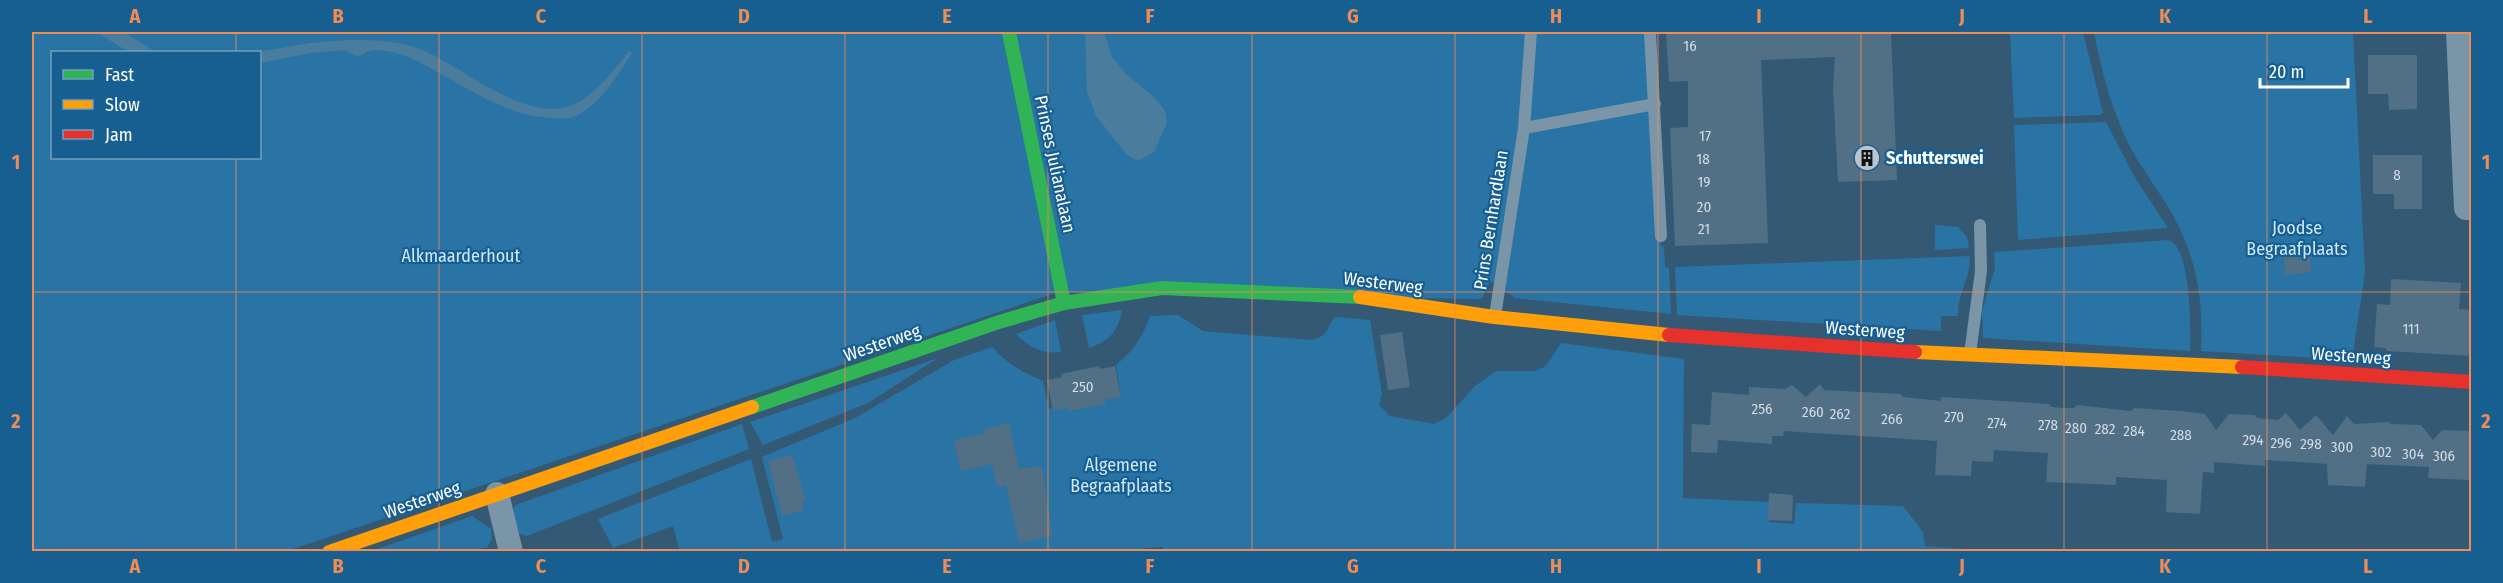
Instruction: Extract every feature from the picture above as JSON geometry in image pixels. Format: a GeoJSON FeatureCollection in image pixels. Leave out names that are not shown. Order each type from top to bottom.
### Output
{"type":"FeatureCollection","features":[{"type":"Feature","properties":{"kind":"street","name":"Prinses Julianalaan"},"geometry":{"type":"LineString","coordinates":[[1009,32],[1064,303]]}},
{"type":"Feature","properties":{"kind":"street"},"geometry":{"type":"LineString","coordinates":[[2458,32],[2466,208],[2472,208]]}},
{"type":"Feature","properties":{"kind":"street","name":"Westerweg"},"geometry":{"type":"LineString","coordinates":[[329,552],[999,322],[1064,303],[1162,288],[1352,296],[1494,317],[1674,336],[1970,356],[2194,364],[2472,382]]}},
{"type":"Feature","properties":{"kind":"street"},"geometry":{"type":"LineString","coordinates":[[497,494],[511,552]]}},
{"type":"Feature","properties":{"kind":"lane","name":"Prins Bernhardlaan"},"geometry":{"type":"LineString","coordinates":[[1494,317],[1524,128],[1531,32]]}},
{"type":"Feature","properties":{"kind":"lane"},"geometry":{"type":"LineString","coordinates":[[1650,32],[1661,236]]}},
{"type":"Feature","properties":{"kind":"lane","name":"Prins Bernhardlaan"},"geometry":{"type":"LineString","coordinates":[[1524,128],[1654,104]]}},
{"type":"Feature","properties":{"kind":"lane"},"geometry":{"type":"LineString","coordinates":[[1970,356],[1980,271],[1980,225]]}},
{"type":"Feature","properties":{"kind":"green space","name":"Alkmaarderhout"},"geometry":{"type":"Polygon","coordinates":[[[32,32],[1648,32],[1661,246],[1664,247],[1665,267],[1669,268],[1671,314],[1515,298],[1490,281],[1483,297],[1479,299],[1058,292],[287,551],[32,551],[32,32]]]}},
{"type":"Feature","properties":{"kind":"green space"},"geometry":{"type":"Polygon","coordinates":[[[2010,32],[2083,32],[2103,113],[2100,115],[2014,118],[2010,32]]]}},
{"type":"Feature","properties":{"kind":"green space","name":"Joodse Begraafplaats"},"geometry":{"type":"Polygon","coordinates":[[[2094,32],[2353,32],[2365,273],[2352,360],[2201,351],[2200,298],[2188,249],[2173,215],[2134,154],[2123,132],[2108,90],[2094,32]]]}},
{"type":"Feature","properties":{"kind":"green space"},"geometry":{"type":"Polygon","coordinates":[[[2106,122],[2134,176],[2168,228],[2018,240],[2014,125],[2106,122]]]}},
{"type":"Feature","properties":{"kind":"green space"},"geometry":{"type":"Polygon","coordinates":[[[1935,225],[1958,227],[1967,237],[1969,248],[1935,250],[1935,225]]]}},
{"type":"Feature","properties":{"kind":"green space"},"geometry":{"type":"Polygon","coordinates":[[[2169,240],[2176,246],[2186,273],[2190,308],[2190,351],[1983,338],[1982,311],[1995,268],[1994,252],[2169,240]]]}},
{"type":"Feature","properties":{"kind":"green space"},"geometry":{"type":"Polygon","coordinates":[[[1970,256],[1958,316],[1941,316],[1941,331],[1677,315],[1675,267],[1970,256]]]}},
{"type":"Feature","properties":{"kind":"green space"},"geometry":{"type":"Polygon","coordinates":[[[1122,310],[1112,335],[1089,348],[1082,315],[1122,310]]]}},
{"type":"Feature","properties":{"kind":"green space","name":"Algemene Begraafplaats"},"geometry":{"type":"Polygon","coordinates":[[[1178,315],[1203,331],[1312,340],[1323,335],[1336,317],[1370,320],[1382,394],[1379,405],[1390,416],[1434,424],[1447,417],[1475,386],[1496,371],[1535,371],[1546,366],[1561,343],[1684,359],[1683,498],[1769,502],[1769,522],[1794,524],[1796,503],[1903,506],[1923,532],[1925,546],[1991,551],[1165,552],[1162,547],[1145,548],[1140,552],[680,552],[673,526],[613,548],[598,519],[751,459],[772,542],[783,539],[762,457],[855,418],[954,360],[992,347],[1016,367],[1043,381],[1049,409],[1121,397],[1116,365],[1137,343],[1150,316],[1178,315]]]}},
{"type":"Feature","properties":{"kind":"green space"},"geometry":{"type":"Polygon","coordinates":[[[1055,320],[1061,352],[1036,349],[1016,334],[1055,320]]]}},
{"type":"Feature","properties":{"kind":"green space"},"geometry":{"type":"Polygon","coordinates":[[[938,358],[868,403],[763,445],[750,422],[938,358]]]}},
{"type":"Feature","properties":{"kind":"green space"},"geometry":{"type":"Polygon","coordinates":[[[742,424],[749,449],[527,536],[514,532],[513,510],[516,505],[742,424]]]}},
{"type":"Feature","properties":{"kind":"green space"},"geometry":{"type":"Polygon","coordinates":[[[472,516],[491,529],[492,539],[487,547],[472,551],[369,552],[472,516]]]}},
{"type":"Feature","properties":{"kind":"shaded area"},"geometry":{"type":"Polygon","coordinates":[[[96,32],[123,32],[154,51],[127,51],[96,32]]]}},
{"type":"Feature","properties":{"kind":"shaded area"},"geometry":{"type":"Polygon","coordinates":[[[1085,32],[1104,32],[1112,57],[1126,74],[1155,98],[1165,111],[1167,123],[1154,152],[1138,161],[1127,155],[1096,116],[1087,92],[1085,32]]]}},
{"type":"Feature","properties":{"kind":"shaded area"},"geometry":{"type":"Polygon","coordinates":[[[365,40],[404,44],[439,58],[518,102],[539,108],[558,109],[577,103],[592,93],[629,51],[632,53],[595,103],[578,115],[561,119],[538,117],[512,110],[486,99],[414,60],[385,51],[372,50],[358,57],[345,50],[311,53],[261,63],[261,51],[310,43],[365,40]]]}},
{"type":"Feature","properties":{"kind":"building","name":"Schutterswei"},"geometry":{"type":"Polygon","coordinates":[[[1666,32],[1891,32],[1897,180],[1838,182],[1833,89],[1835,57],[1761,60],[1768,243],[1675,246],[1670,128],[1688,127],[1688,81],[1669,82],[1666,32]]]}},
{"type":"Feature","properties":{"kind":"building"},"geometry":{"type":"Polygon","coordinates":[[[2368,55],[2417,55],[2417,109],[2389,110],[2388,94],[2368,94],[2368,55]]]}},
{"type":"Feature","properties":{"kind":"building"},"geometry":{"type":"Polygon","coordinates":[[[2373,155],[2422,155],[2422,209],[2394,209],[2394,194],[2373,194],[2373,155]]]}},
{"type":"Feature","properties":{"kind":"building"},"geometry":{"type":"Polygon","coordinates":[[[2310,245],[2311,272],[2285,275],[2283,247],[2310,245]]]}},
{"type":"Feature","properties":{"kind":"building"},"geometry":{"type":"Polygon","coordinates":[[[2391,279],[2461,283],[2459,309],[2472,310],[2472,356],[2387,351],[2385,348],[2374,347],[2377,304],[2390,305],[2391,279]]]}},
{"type":"Feature","properties":{"kind":"building"},"geometry":{"type":"Polygon","coordinates":[[[1402,332],[1410,387],[1388,390],[1380,335],[1402,332]]]}},
{"type":"Feature","properties":{"kind":"building"},"geometry":{"type":"Polygon","coordinates":[[[1099,366],[1100,369],[1115,366],[1121,397],[1105,400],[1106,404],[1069,411],[1068,407],[1053,411],[1047,380],[1062,377],[1061,374],[1099,366]]]}},
{"type":"Feature","properties":{"kind":"building"},"geometry":{"type":"Polygon","coordinates":[[[1820,384],[1824,390],[1901,394],[1903,397],[1941,401],[1941,397],[2049,404],[2052,407],[2063,408],[2074,408],[2077,405],[2131,411],[2134,408],[2181,411],[2205,414],[2216,430],[2229,414],[2255,415],[2257,418],[2278,420],[2286,413],[2300,430],[2316,415],[2333,435],[2347,416],[2354,424],[2390,422],[2390,424],[2421,425],[2433,440],[2442,430],[2472,431],[2472,473],[2469,473],[2469,480],[2428,478],[2429,467],[2367,464],[2365,487],[2328,485],[2327,464],[2265,460],[2265,466],[2214,462],[2214,473],[2203,472],[2200,514],[2166,512],[2167,480],[2116,477],[2116,485],[2046,482],[2048,453],[1994,450],[1993,462],[1972,461],[1971,476],[1935,475],[1937,441],[1784,431],[1783,436],[1772,436],[1772,444],[1718,440],[1717,453],[1691,452],[1692,424],[1710,425],[1712,392],[1749,395],[1749,387],[1785,389],[1792,385],[1806,397],[1820,384]]]}},
{"type":"Feature","properties":{"kind":"building"},"geometry":{"type":"Polygon","coordinates":[[[1009,423],[1019,469],[1042,466],[1052,536],[1019,543],[1006,485],[997,487],[992,464],[961,471],[954,440],[985,433],[984,429],[1009,423]]]}},
{"type":"Feature","properties":{"kind":"building"},"geometry":{"type":"Polygon","coordinates":[[[791,455],[806,501],[802,502],[804,510],[782,516],[768,461],[791,455]]]}},
{"type":"Feature","properties":{"kind":"building"},"geometry":{"type":"Polygon","coordinates":[[[1769,493],[1793,495],[1792,521],[1768,520],[1769,493]]]}},
{"type":"Feature","properties":{"kind":"traffic: fast"},"geometry":{"type":"LineString","coordinates":[[1009,32],[1064,303]]}},
{"type":"Feature","properties":{"kind":"traffic: fast"},"geometry":{"type":"LineString","coordinates":[[752,407],[999,322],[1064,303],[1162,288],[1360,297]]}},
{"type":"Feature","properties":{"kind":"traffic: slow"},"geometry":{"type":"LineString","coordinates":[[1360,297],[1494,317],[1669,335]]}},
{"type":"Feature","properties":{"kind":"traffic: slow"},"geometry":{"type":"LineString","coordinates":[[1915,352],[2242,367]]}},
{"type":"Feature","properties":{"kind":"traffic: slow"},"geometry":{"type":"LineString","coordinates":[[329,552],[752,407]]}},
{"type":"Feature","properties":{"kind":"traffic: jam"},"geometry":{"type":"LineString","coordinates":[[1669,335],[1915,352]]}},
{"type":"Feature","properties":{"kind":"traffic: jam"},"geometry":{"type":"LineString","coordinates":[[2242,367],[2472,382]]}},
{"type":"Feature","properties":{"kind":"place","name":"Schutterswei"},"geometry":{"type":"Point","coordinates":[1867,158]}}]}
